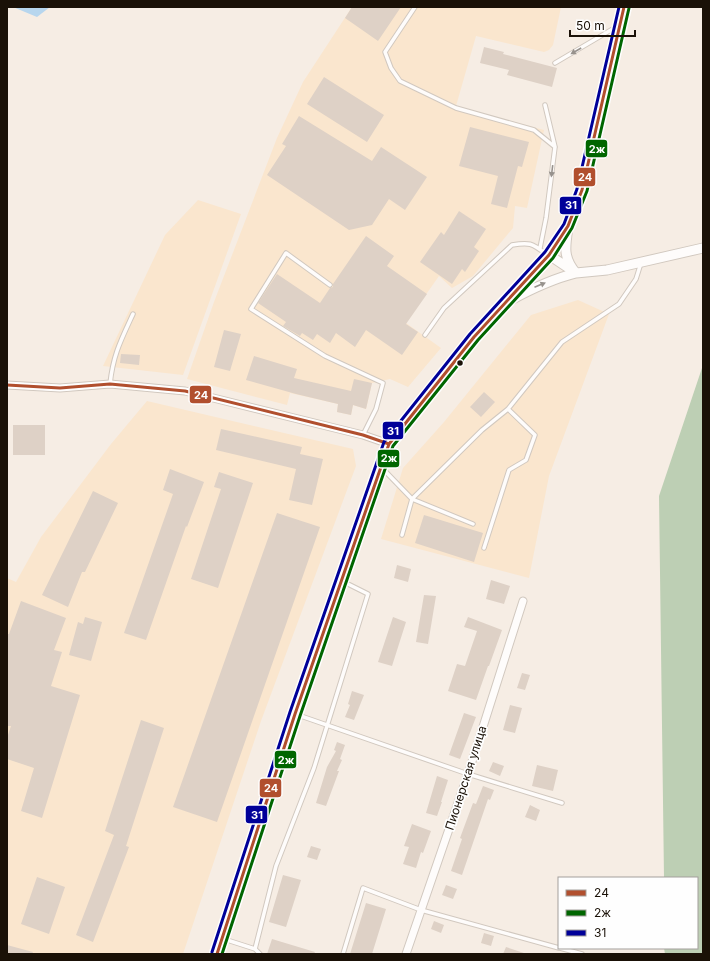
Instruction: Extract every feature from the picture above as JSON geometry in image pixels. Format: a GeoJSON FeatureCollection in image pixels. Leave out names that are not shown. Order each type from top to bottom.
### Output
{"type":"FeatureCollection","features":[{"type":"Feature","properties":{"kind":"main road"},"geometry":{"type":"LineString","coordinates":[[217,954],[295,714],[389,444],[474,337],[506,302],[544,252],[568,226],[582,190],[621,25],[621,8]]}},
{"type":"Feature","properties":{"kind":"street"},"geometry":{"type":"LineString","coordinates":[[568,226],[566,256],[570,266],[576,273]]}},
{"type":"Feature","properties":{"kind":"street"},"geometry":{"type":"LineString","coordinates":[[506,302],[535,287],[576,273],[607,270],[703,248]]}},
{"type":"Feature","properties":{"kind":"street"},"geometry":{"type":"LineString","coordinates":[[544,252],[576,273]]}},
{"type":"Feature","properties":{"kind":"street"},"geometry":{"type":"LineString","coordinates":[[7,385],[60,388],[110,384],[185,391],[363,435],[389,444]]}},
{"type":"Feature","properties":{"kind":"street","name":"Пионерская улица"},"geometry":{"type":"LineString","coordinates":[[406,954],[468,774],[523,601]]}},
{"type":"Feature","properties":{"kind":"lane"},"geometry":{"type":"LineString","coordinates":[[415,7],[385,52],[391,68],[400,81],[456,108],[534,130],[555,147]]}},
{"type":"Feature","properties":{"kind":"lane"},"geometry":{"type":"LineString","coordinates":[[555,63],[621,25]]}},
{"type":"Feature","properties":{"kind":"lane"},"geometry":{"type":"LineString","coordinates":[[425,335],[444,308],[512,246],[527,242],[544,252],[546,218],[555,147],[545,105]]}},
{"type":"Feature","properties":{"kind":"lane"},"geometry":{"type":"LineString","coordinates":[[330,285],[286,253],[251,308],[325,356],[383,383],[376,409],[363,435]]}},
{"type":"Feature","properties":{"kind":"lane"},"geometry":{"type":"LineString","coordinates":[[402,535],[412,499],[482,430],[508,409],[562,342],[619,304],[636,279],[641,263]]}},
{"type":"Feature","properties":{"kind":"lane"},"geometry":{"type":"LineString","coordinates":[[110,384],[116,351],[133,314]]}},
{"type":"Feature","properties":{"kind":"lane"},"geometry":{"type":"LineString","coordinates":[[484,548],[509,470],[526,460],[535,435],[508,409]]}},
{"type":"Feature","properties":{"kind":"lane"},"geometry":{"type":"LineString","coordinates":[[380,467],[412,499],[473,524]]}},
{"type":"Feature","properties":{"kind":"lane"},"geometry":{"type":"LineString","coordinates":[[255,949],[276,866],[314,768],[368,594],[341,581]]}},
{"type":"Feature","properties":{"kind":"lane"},"geometry":{"type":"LineString","coordinates":[[295,714],[468,774],[562,803]]}},
{"type":"Feature","properties":{"kind":"lane"},"geometry":{"type":"LineString","coordinates":[[342,954],[364,888],[421,910],[558,947]]}},
{"type":"Feature","properties":{"kind":"lane"},"geometry":{"type":"LineString","coordinates":[[223,938],[255,949],[260,954]]}},
{"type":"Feature","properties":{"kind":"lane"},"geometry":{"type":"LineString","coordinates":[[564,949],[582,954]]}},
{"type":"Feature","properties":{"kind":"shaded area"},"geometry":{"type":"Polygon","coordinates":[[[352,7],[561,7],[553,45],[549,50],[544,52],[476,36],[456,106],[544,130],[527,208],[515,206],[513,228],[473,276],[452,288],[439,276],[406,323],[441,348],[408,387],[390,379],[372,383],[366,409],[353,405],[351,415],[337,412],[338,404],[290,393],[287,405],[187,379],[214,302],[277,138],[303,82],[352,7]]]}},
{"type":"Feature","properties":{"kind":"shaded area"},"geometry":{"type":"Polygon","coordinates":[[[198,200],[241,214],[183,375],[103,366],[165,235],[198,200]]]}},
{"type":"Feature","properties":{"kind":"shaded area"},"geometry":{"type":"Polygon","coordinates":[[[578,300],[609,314],[549,476],[529,578],[381,539],[403,468],[444,422],[531,315],[578,300]]]}},
{"type":"Feature","properties":{"kind":"shaded area"},"geometry":{"type":"Polygon","coordinates":[[[147,401],[353,449],[356,466],[261,721],[183,954],[7,954],[7,578],[16,582],[41,537],[111,444],[147,401]]]}},
{"type":"Feature","properties":{"kind":"green space"},"geometry":{"type":"Polygon","coordinates":[[[703,365],[703,954],[665,954],[664,949],[698,949],[698,877],[664,877],[659,496],[703,365]]]}},
{"type":"Feature","properties":{"kind":"water"},"geometry":{"type":"Polygon","coordinates":[[[13,7],[50,7],[37,17],[13,7]]]}},
{"type":"Feature","properties":{"kind":"building"},"geometry":{"type":"Polygon","coordinates":[[[352,7],[401,7],[378,41],[345,18],[352,7]]]}},
{"type":"Feature","properties":{"kind":"building"},"geometry":{"type":"Polygon","coordinates":[[[484,47],[504,52],[503,54],[557,68],[552,87],[507,75],[509,70],[480,63],[484,47]]]}},
{"type":"Feature","properties":{"kind":"building"},"geometry":{"type":"Polygon","coordinates":[[[324,77],[384,115],[367,142],[307,104],[324,77]]]}},
{"type":"Feature","properties":{"kind":"building"},"geometry":{"type":"Polygon","coordinates":[[[299,116],[372,161],[381,147],[427,177],[405,210],[389,199],[372,225],[349,230],[267,175],[286,146],[282,144],[299,116]]]}},
{"type":"Feature","properties":{"kind":"building"},"geometry":{"type":"Polygon","coordinates":[[[470,127],[529,142],[522,167],[518,166],[507,208],[491,204],[498,176],[459,166],[470,127]]]}},
{"type":"Feature","properties":{"kind":"building"},"geometry":{"type":"Polygon","coordinates":[[[459,211],[486,229],[474,247],[479,251],[465,272],[462,269],[452,284],[420,262],[441,232],[444,235],[459,211]]]}},
{"type":"Feature","properties":{"kind":"building"},"geometry":{"type":"Polygon","coordinates":[[[366,236],[394,256],[387,266],[427,294],[406,324],[418,332],[402,355],[366,330],[355,347],[336,333],[330,343],[317,334],[313,340],[302,333],[300,336],[283,326],[286,322],[258,303],[277,274],[320,303],[330,288],[333,287],[333,284],[366,236]]]}},
{"type":"Feature","properties":{"kind":"building"},"geometry":{"type":"Polygon","coordinates":[[[224,330],[241,334],[230,371],[214,367],[224,330]]]}},
{"type":"Feature","properties":{"kind":"building"},"geometry":{"type":"Polygon","coordinates":[[[121,354],[140,355],[139,365],[120,363],[121,354]]]}},
{"type":"Feature","properties":{"kind":"building"},"geometry":{"type":"Polygon","coordinates":[[[254,356],[297,369],[294,378],[351,391],[354,379],[372,383],[366,409],[353,405],[351,415],[337,412],[338,404],[246,380],[254,356]]]}},
{"type":"Feature","properties":{"kind":"building"},"geometry":{"type":"Polygon","coordinates":[[[484,392],[495,402],[481,417],[470,407],[484,392]]]}},
{"type":"Feature","properties":{"kind":"building"},"geometry":{"type":"Polygon","coordinates":[[[13,425],[45,425],[45,455],[13,455],[13,425]]]}},
{"type":"Feature","properties":{"kind":"building"},"geometry":{"type":"Polygon","coordinates":[[[221,429],[302,447],[300,454],[323,459],[312,505],[289,500],[296,469],[216,450],[221,429]]]}},
{"type":"Feature","properties":{"kind":"building"},"geometry":{"type":"Polygon","coordinates":[[[170,469],[204,482],[187,527],[186,526],[146,640],[124,633],[173,494],[163,490],[170,469]]]}},
{"type":"Feature","properties":{"kind":"building"},"geometry":{"type":"Polygon","coordinates":[[[219,472],[253,483],[218,588],[191,579],[221,489],[214,487],[219,472]]]}},
{"type":"Feature","properties":{"kind":"building"},"geometry":{"type":"Polygon","coordinates":[[[93,491],[118,503],[85,572],[82,572],[68,607],[42,595],[93,491]]]}},
{"type":"Feature","properties":{"kind":"building"},"geometry":{"type":"Polygon","coordinates":[[[277,513],[320,527],[217,822],[173,807],[277,513]]]}},
{"type":"Feature","properties":{"kind":"building"},"geometry":{"type":"Polygon","coordinates":[[[424,515],[483,533],[474,562],[415,543],[424,515]]]}},
{"type":"Feature","properties":{"kind":"building"},"geometry":{"type":"Polygon","coordinates":[[[397,565],[411,569],[408,582],[394,578],[397,565]]]}},
{"type":"Feature","properties":{"kind":"building"},"geometry":{"type":"Polygon","coordinates":[[[491,580],[510,586],[504,604],[486,599],[491,580]]]}},
{"type":"Feature","properties":{"kind":"building"},"geometry":{"type":"Polygon","coordinates":[[[424,595],[436,596],[428,644],[416,642],[424,595]]]}},
{"type":"Feature","properties":{"kind":"building"},"geometry":{"type":"Polygon","coordinates":[[[21,601],[66,618],[54,650],[62,652],[51,686],[80,695],[42,818],[21,811],[34,768],[7,759],[7,738],[11,726],[7,726],[7,634],[9,634],[21,601]]]}},
{"type":"Feature","properties":{"kind":"building"},"geometry":{"type":"Polygon","coordinates":[[[85,617],[102,622],[91,661],[69,655],[78,622],[83,624],[85,617]]]}},
{"type":"Feature","properties":{"kind":"building"},"geometry":{"type":"Polygon","coordinates":[[[393,617],[406,622],[392,666],[378,662],[393,617]]]}},
{"type":"Feature","properties":{"kind":"building"},"geometry":{"type":"Polygon","coordinates":[[[468,617],[502,630],[476,700],[448,691],[457,664],[465,666],[477,631],[464,627],[468,617]]]}},
{"type":"Feature","properties":{"kind":"building"},"geometry":{"type":"Polygon","coordinates":[[[522,673],[530,675],[525,690],[517,688],[522,673]]]}},
{"type":"Feature","properties":{"kind":"building"},"geometry":{"type":"Polygon","coordinates":[[[352,691],[364,695],[354,720],[345,717],[350,705],[348,704],[352,691]]]}},
{"type":"Feature","properties":{"kind":"building"},"geometry":{"type":"Polygon","coordinates":[[[510,705],[522,708],[515,733],[503,730],[510,705]]]}},
{"type":"Feature","properties":{"kind":"building"},"geometry":{"type":"Polygon","coordinates":[[[464,713],[476,717],[460,759],[449,755],[464,713]]]}},
{"type":"Feature","properties":{"kind":"building"},"geometry":{"type":"Polygon","coordinates":[[[141,720],[164,728],[126,846],[129,847],[93,942],[76,935],[114,835],[105,831],[141,720]]]}},
{"type":"Feature","properties":{"kind":"building"},"geometry":{"type":"Polygon","coordinates":[[[337,742],[345,745],[340,759],[342,760],[337,771],[339,771],[326,806],[316,803],[327,767],[336,751],[334,750],[337,742]]]}},
{"type":"Feature","properties":{"kind":"building"},"geometry":{"type":"Polygon","coordinates":[[[493,762],[504,766],[500,776],[489,771],[493,762]]]}},
{"type":"Feature","properties":{"kind":"building"},"geometry":{"type":"Polygon","coordinates":[[[537,765],[558,770],[553,791],[532,786],[537,765]]]}},
{"type":"Feature","properties":{"kind":"building"},"geometry":{"type":"Polygon","coordinates":[[[437,776],[448,780],[437,816],[426,813],[437,776]]]}},
{"type":"Feature","properties":{"kind":"building"},"geometry":{"type":"Polygon","coordinates":[[[483,786],[494,790],[490,800],[488,799],[462,875],[451,871],[462,839],[460,838],[473,803],[476,804],[483,786]]]}},
{"type":"Feature","properties":{"kind":"building"},"geometry":{"type":"Polygon","coordinates":[[[530,805],[540,810],[536,821],[525,817],[530,805]]]}},
{"type":"Feature","properties":{"kind":"building"},"geometry":{"type":"Polygon","coordinates":[[[412,824],[431,831],[423,853],[421,852],[416,868],[403,864],[409,847],[404,846],[412,824]]]}},
{"type":"Feature","properties":{"kind":"building"},"geometry":{"type":"Polygon","coordinates":[[[311,846],[321,849],[317,860],[307,857],[311,846]]]}},
{"type":"Feature","properties":{"kind":"building"},"geometry":{"type":"Polygon","coordinates":[[[283,875],[301,880],[286,927],[269,922],[283,875]]]}},
{"type":"Feature","properties":{"kind":"building"},"geometry":{"type":"Polygon","coordinates":[[[37,877],[65,887],[49,934],[21,924],[37,877]]]}},
{"type":"Feature","properties":{"kind":"building"},"geometry":{"type":"Polygon","coordinates":[[[446,885],[457,889],[453,899],[442,895],[446,885]]]}},
{"type":"Feature","properties":{"kind":"building"},"geometry":{"type":"Polygon","coordinates":[[[366,903],[386,909],[372,954],[350,954],[366,903]]]}},
{"type":"Feature","properties":{"kind":"building"},"geometry":{"type":"Polygon","coordinates":[[[434,921],[444,925],[441,933],[431,929],[434,921]]]}},
{"type":"Feature","properties":{"kind":"building"},"geometry":{"type":"Polygon","coordinates":[[[484,933],[494,936],[491,946],[481,943],[484,933]]]}},
{"type":"Feature","properties":{"kind":"building"},"geometry":{"type":"Polygon","coordinates":[[[272,939],[315,952],[314,954],[267,954],[272,939]]]}},
{"type":"Feature","properties":{"kind":"building"},"geometry":{"type":"Polygon","coordinates":[[[7,945],[33,952],[32,954],[7,954],[7,945]]]}},
{"type":"Feature","properties":{"kind":"building"},"geometry":{"type":"Polygon","coordinates":[[[506,947],[524,953],[524,954],[503,954],[506,947]]]}},
{"type":"Feature","properties":{"kind":"transit line","name":"31"},"geometry":{"type":"LineString","coordinates":[[212,952],[290,712],[384,442],[470,334],[545,252],[564,224],[577,189],[619,7]]}},
{"type":"Feature","properties":{"kind":"transit line","name":"24"},"geometry":{"type":"LineString","coordinates":[[217,954],[295,714],[389,444],[474,337],[549,255],[568,226],[582,190],[624,7]]}},
{"type":"Feature","properties":{"kind":"transit line","name":"2ж"},"geometry":{"type":"LineString","coordinates":[[222,954],[300,716],[393,446],[478,340],[553,258],[572,228],[587,191],[629,8]]}},
{"type":"Feature","properties":{"kind":"transit line","name":"24"},"geometry":{"type":"LineString","coordinates":[[7,385],[60,388],[110,384],[185,391],[363,435],[389,444]]}}]}
